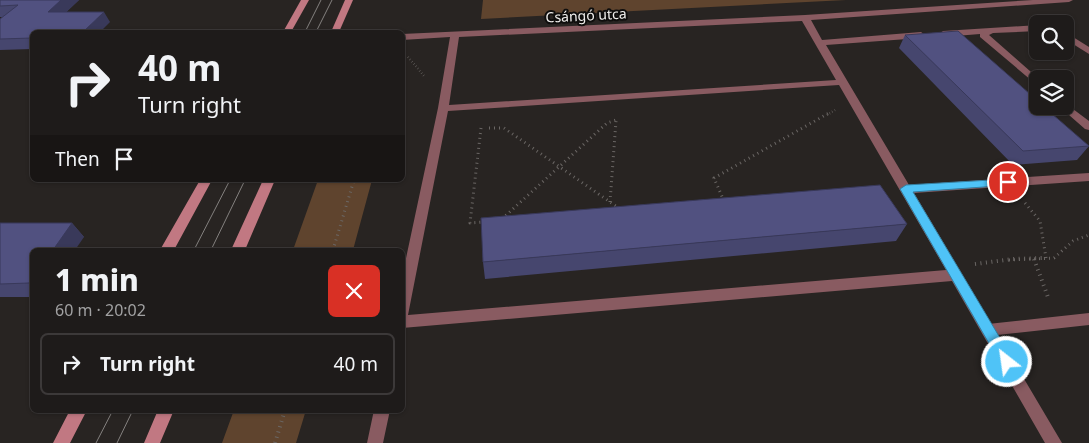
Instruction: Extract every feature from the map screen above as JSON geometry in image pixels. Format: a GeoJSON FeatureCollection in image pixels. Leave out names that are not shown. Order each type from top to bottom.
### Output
{"type":"FeatureCollection","features":[{"type":"Feature","properties":{"kind":"main road"},"geometry":{"type":"LineString","coordinates":[[288,30],[305,0]]}},
{"type":"Feature","properties":{"kind":"main road"},"geometry":{"type":"LineString","coordinates":[[335,30],[349,0]]}},
{"type":"Feature","properties":{"kind":"main road"},"geometry":{"type":"LineString","coordinates":[[168,248],[205,182]]}},
{"type":"Feature","properties":{"kind":"main road"},"geometry":{"type":"LineString","coordinates":[[239,248],[268,182]]}},
{"type":"Feature","properties":{"kind":"main road"},"geometry":{"type":"LineString","coordinates":[[61,443],[77,413]]}},
{"type":"Feature","properties":{"kind":"main road"},"geometry":{"type":"LineString","coordinates":[[152,443],[165,413]]}},
{"type":"Feature","properties":{"kind":"street","name":"Csángó utca"},"geometry":{"type":"LineString","coordinates":[[405,37],[806,18],[1069,0]]}},
{"type":"Feature","properties":{"kind":"street"},"geometry":{"type":"LineString","coordinates":[[806,18],[1054,443]]}},
{"type":"Feature","properties":{"kind":"street"},"geometry":{"type":"LineString","coordinates":[[820,43],[1029,28]]}},
{"type":"Feature","properties":{"kind":"street"},"geometry":{"type":"LineString","coordinates":[[991,30],[983,35],[1029,75]]}},
{"type":"Feature","properties":{"kind":"street"},"geometry":{"type":"LineString","coordinates":[[405,299],[443,108],[455,35]]}},
{"type":"Feature","properties":{"kind":"street"},"geometry":{"type":"LineString","coordinates":[[1074,41],[1089,51]]}},
{"type":"Feature","properties":{"kind":"street"},"geometry":{"type":"LineString","coordinates":[[443,108],[843,82]]}},
{"type":"Feature","properties":{"kind":"street"},"geometry":{"type":"LineString","coordinates":[[1074,114],[1089,127]]}},
{"type":"Feature","properties":{"kind":"street"},"geometry":{"type":"LineString","coordinates":[[906,189],[1089,177]]}},
{"type":"Feature","properties":{"kind":"street"},"geometry":{"type":"LineString","coordinates":[[405,322],[953,270]]}},
{"type":"Feature","properties":{"kind":"street"},"geometry":{"type":"LineString","coordinates":[[988,330],[1089,319]]}},
{"type":"Feature","properties":{"kind":"street"},"geometry":{"type":"LineString","coordinates":[[376,443],[381,413]]}},
{"type":"Feature","properties":{"kind":"path"},"geometry":{"type":"LineString","coordinates":[[405,54],[425,78],[445,94]]}},
{"type":"Feature","properties":{"kind":"path"},"geometry":{"type":"LineString","coordinates":[[610,202],[619,97]]}},
{"type":"Feature","properties":{"kind":"path"},"geometry":{"type":"LineString","coordinates":[[716,203],[725,203],[714,178],[853,100]]}},
{"type":"Feature","properties":{"kind":"path"},"geometry":{"type":"LineString","coordinates":[[461,107],[481,128],[504,128],[622,210],[613,211]]}},
{"type":"Feature","properties":{"kind":"path"},"geometry":{"type":"LineString","coordinates":[[509,220],[500,221],[606,123],[616,120]]}},
{"type":"Feature","properties":{"kind":"path"},"geometry":{"type":"LineString","coordinates":[[481,128],[470,223],[492,222]]}},
{"type":"Feature","properties":{"kind":"path"},"geometry":{"type":"LineString","coordinates":[[334,248],[353,182]]}},
{"type":"Feature","properties":{"kind":"path"},"geometry":{"type":"LineString","coordinates":[[1008,182],[1040,221],[1046,258]]}},
{"type":"Feature","properties":{"kind":"path"},"geometry":{"type":"LineString","coordinates":[[953,270],[1054,258],[1074,241],[1089,235]]}},
{"type":"Feature","properties":{"kind":"path"},"geometry":{"type":"LineString","coordinates":[[1034,259],[1057,323]]}},
{"type":"Feature","properties":{"kind":"path"},"geometry":{"type":"LineString","coordinates":[[275,443],[284,413]]}},
{"type":"Feature","properties":{"kind":"shaded area"},"geometry":{"type":"Polygon","coordinates":[[[483,0],[846,0],[481,19],[483,0]]]}},
{"type":"Feature","properties":{"kind":"shaded area"},"geometry":{"type":"Polygon","coordinates":[[[317,182],[371,182],[354,248],[294,248],[317,182]]]}},
{"type":"Feature","properties":{"kind":"shaded area"},"geometry":{"type":"Polygon","coordinates":[[[233,413],[305,413],[296,443],[222,443],[233,413]]]}},
{"type":"Feature","properties":{"kind":"building"},"geometry":{"type":"Polygon","coordinates":[[[0,0],[61,0],[48,12],[104,12],[85,30],[30,30],[30,38],[0,39],[0,19],[18,5],[0,6],[0,0]]]}},
{"type":"Feature","properties":{"kind":"building"},"geometry":{"type":"Polygon","coordinates":[[[958,31],[1029,93],[1029,115],[1053,115],[1089,146],[1023,151],[905,35],[958,31]]]}},
{"type":"Feature","properties":{"kind":"building"},"geometry":{"type":"Polygon","coordinates":[[[880,185],[907,224],[483,262],[481,218],[880,185]]]}},
{"type":"Feature","properties":{"kind":"building"},"geometry":{"type":"Polygon","coordinates":[[[0,223],[72,223],[54,248],[30,248],[29,283],[0,284],[0,223]]]}},
{"type":"Feature","properties":{"kind":"tram line"},"geometry":{"type":"LineString","coordinates":[[306,30],[321,0]]}},
{"type":"Feature","properties":{"kind":"tram line"},"geometry":{"type":"LineString","coordinates":[[317,30],[332,0]]}},
{"type":"Feature","properties":{"kind":"tram line"},"geometry":{"type":"LineString","coordinates":[[195,248],[229,182]]}},
{"type":"Feature","properties":{"kind":"tram line"},"geometry":{"type":"LineString","coordinates":[[212,248],[244,182]]}},
{"type":"Feature","properties":{"kind":"tram line"},"geometry":{"type":"LineString","coordinates":[[96,443],[111,413]]}},
{"type":"Feature","properties":{"kind":"tram line"},"geometry":{"type":"LineString","coordinates":[[117,443],[132,413]]}},
{"type":"Feature","properties":{"kind":"route"},"geometry":{"type":"LineString","coordinates":[[1007,362],[906,189],[1008,182]]}}]}
